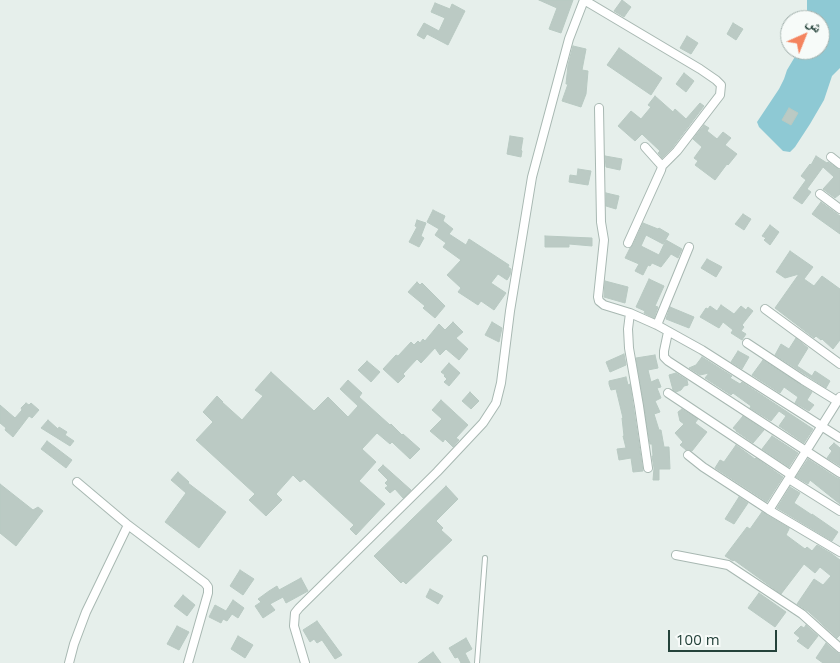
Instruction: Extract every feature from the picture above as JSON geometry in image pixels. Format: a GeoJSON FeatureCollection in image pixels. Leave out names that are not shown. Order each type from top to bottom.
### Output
{"type":"FeatureCollection","features":[{"type":"Feature","properties":{"kind":"street"},"geometry":{"type":"LineString","coordinates":[[305,663],[294,626],[295,614],[299,608],[438,472],[483,423],[496,403],[501,382],[510,312],[532,177],[569,40],[584,0],[700,69],[721,85],[720,95],[677,151],[662,166],[628,243]]}},
{"type":"Feature","properties":{"kind":"street"},"geometry":{"type":"LineString","coordinates":[[599,108],[601,222],[604,240],[599,301],[604,305],[630,313],[657,325],[702,350],[840,438]]}},
{"type":"Feature","properties":{"kind":"street"},"geometry":{"type":"LineString","coordinates":[[645,147],[662,166]]}},
{"type":"Feature","properties":{"kind":"street"},"geometry":{"type":"LineString","coordinates":[[831,157],[840,164]]}},
{"type":"Feature","properties":{"kind":"street"},"geometry":{"type":"LineString","coordinates":[[820,194],[840,210]]}},
{"type":"Feature","properties":{"kind":"street"},"geometry":{"type":"LineString","coordinates":[[657,325],[688,248]]}},
{"type":"Feature","properties":{"kind":"street"},"geometry":{"type":"LineString","coordinates":[[765,309],[840,364]]}},
{"type":"Feature","properties":{"kind":"street"},"geometry":{"type":"LineString","coordinates":[[630,313],[628,329],[629,348],[648,468]]}},
{"type":"Feature","properties":{"kind":"street"},"geometry":{"type":"LineString","coordinates":[[668,332],[664,351],[664,357],[668,361],[840,473]]}},
{"type":"Feature","properties":{"kind":"street"},"geometry":{"type":"LineString","coordinates":[[747,343],[803,380],[839,399],[769,510]]}},
{"type":"Feature","properties":{"kind":"street"},"geometry":{"type":"LineString","coordinates":[[668,392],[840,511]]}},
{"type":"Feature","properties":{"kind":"street"},"geometry":{"type":"LineString","coordinates":[[688,454],[703,467],[769,510],[840,552]]}},
{"type":"Feature","properties":{"kind":"street"},"geometry":{"type":"LineString","coordinates":[[77,482],[128,525],[208,587],[208,593],[188,663]]}},
{"type":"Feature","properties":{"kind":"street"},"geometry":{"type":"LineString","coordinates":[[69,663],[86,612],[128,525]]}},
{"type":"Feature","properties":{"kind":"street"},"geometry":{"type":"LineString","coordinates":[[676,555],[728,565],[802,614],[840,648]]}},
{"type":"Feature","properties":{"kind":"lane"},"geometry":{"type":"LineString","coordinates":[[477,663],[485,558]]}},
{"type":"Feature","properties":{"kind":"water"},"geometry":{"type":"Polygon","coordinates":[[[807,0],[840,0],[840,68],[832,76],[824,100],[795,147],[790,152],[783,151],[759,127],[757,122],[779,89],[793,60],[830,60],[830,10],[807,10],[807,0]]]}},
{"type":"Feature","properties":{"kind":"building"},"geometry":{"type":"Polygon","coordinates":[[[539,0],[573,0],[561,33],[549,29],[557,8],[539,0]]]}},
{"type":"Feature","properties":{"kind":"building"},"geometry":{"type":"Polygon","coordinates":[[[622,0],[631,7],[624,17],[614,11],[622,0]]]}},
{"type":"Feature","properties":{"kind":"building"},"geometry":{"type":"Polygon","coordinates":[[[435,3],[450,9],[452,4],[465,11],[448,45],[427,34],[424,39],[417,35],[424,23],[439,31],[445,18],[431,12],[435,3]]]}},
{"type":"Feature","properties":{"kind":"building"},"geometry":{"type":"Polygon","coordinates":[[[733,23],[743,29],[736,40],[727,34],[733,23]]]}},
{"type":"Feature","properties":{"kind":"building"},"geometry":{"type":"Polygon","coordinates":[[[687,36],[698,43],[691,54],[680,48],[687,36]]]}},
{"type":"Feature","properties":{"kind":"building"},"geometry":{"type":"Polygon","coordinates":[[[573,46],[586,49],[582,70],[588,71],[586,94],[581,107],[562,101],[568,84],[566,84],[568,65],[573,46]]]}},
{"type":"Feature","properties":{"kind":"building"},"geometry":{"type":"Polygon","coordinates":[[[619,48],[662,78],[651,95],[607,65],[619,48]]]}},
{"type":"Feature","properties":{"kind":"building"},"geometry":{"type":"Polygon","coordinates":[[[684,73],[694,81],[686,92],[676,84],[684,73]]]}},
{"type":"Feature","properties":{"kind":"building"},"geometry":{"type":"Polygon","coordinates":[[[655,96],[673,112],[675,109],[686,119],[700,103],[704,106],[673,147],[662,158],[658,153],[660,151],[642,134],[635,141],[618,126],[631,111],[641,119],[651,107],[648,105],[655,96]]]}},
{"type":"Feature","properties":{"kind":"building"},"geometry":{"type":"Polygon","coordinates":[[[789,108],[798,113],[791,125],[782,120],[789,108]]]}},
{"type":"Feature","properties":{"kind":"building"},"geometry":{"type":"Polygon","coordinates":[[[704,125],[709,128],[707,131],[717,139],[723,132],[731,138],[725,145],[737,154],[715,180],[695,165],[698,161],[694,158],[702,147],[693,139],[704,125]]]}},
{"type":"Feature","properties":{"kind":"building"},"geometry":{"type":"Polygon","coordinates":[[[510,136],[523,138],[521,157],[507,154],[510,136]]]}},
{"type":"Feature","properties":{"kind":"building"},"geometry":{"type":"Polygon","coordinates":[[[605,156],[622,159],[620,170],[606,167],[605,156]]]}},
{"type":"Feature","properties":{"kind":"building"},"geometry":{"type":"Polygon","coordinates":[[[816,156],[840,170],[840,194],[835,198],[823,189],[834,177],[823,167],[807,189],[811,192],[802,204],[793,198],[806,180],[801,176],[816,156]]]}},
{"type":"Feature","properties":{"kind":"building"},"geometry":{"type":"Polygon","coordinates":[[[578,169],[591,171],[588,185],[569,182],[570,175],[577,176],[578,169]]]}},
{"type":"Feature","properties":{"kind":"building"},"geometry":{"type":"Polygon","coordinates":[[[606,193],[619,196],[616,209],[606,206],[606,193]]]}},
{"type":"Feature","properties":{"kind":"building"},"geometry":{"type":"Polygon","coordinates":[[[821,202],[840,216],[840,234],[812,214],[821,202]]]}},
{"type":"Feature","properties":{"kind":"building"},"geometry":{"type":"Polygon","coordinates":[[[433,210],[445,216],[443,221],[453,229],[449,234],[466,245],[469,239],[509,265],[508,267],[511,269],[507,280],[498,274],[491,283],[506,293],[494,310],[481,301],[478,305],[458,292],[461,288],[447,275],[461,260],[443,247],[446,243],[435,235],[439,229],[427,222],[433,210]]]}},
{"type":"Feature","properties":{"kind":"building"},"geometry":{"type":"Polygon","coordinates":[[[743,214],[751,219],[744,230],[735,224],[743,214]]]}},
{"type":"Feature","properties":{"kind":"building"},"geometry":{"type":"Polygon","coordinates":[[[417,220],[426,223],[421,236],[424,238],[419,247],[409,242],[417,227],[415,226],[417,220]]]}},
{"type":"Feature","properties":{"kind":"building"},"geometry":{"type":"Polygon","coordinates":[[[643,223],[659,228],[669,234],[663,244],[646,235],[641,246],[659,255],[666,240],[682,249],[678,258],[671,254],[661,267],[652,263],[650,266],[648,265],[643,275],[635,271],[639,264],[625,258],[643,223]]]}},
{"type":"Feature","properties":{"kind":"building"},"geometry":{"type":"Polygon","coordinates":[[[770,225],[779,232],[770,245],[764,240],[766,238],[762,236],[770,225]]]}},
{"type":"Feature","properties":{"kind":"building"},"geometry":{"type":"Polygon","coordinates":[[[545,236],[592,238],[592,246],[569,244],[569,247],[545,247],[545,236]]]}},
{"type":"Feature","properties":{"kind":"building"},"geometry":{"type":"Polygon","coordinates":[[[790,251],[813,267],[804,279],[814,286],[822,276],[840,289],[840,340],[833,349],[822,339],[816,336],[814,338],[775,308],[799,274],[785,278],[776,272],[790,251]]]}},
{"type":"Feature","properties":{"kind":"building"},"geometry":{"type":"Polygon","coordinates":[[[707,259],[722,267],[716,277],[701,268],[707,259]]]}},
{"type":"Feature","properties":{"kind":"building"},"geometry":{"type":"Polygon","coordinates":[[[649,279],[664,286],[655,306],[658,307],[654,318],[636,307],[649,279]]]}},
{"type":"Feature","properties":{"kind":"building"},"geometry":{"type":"Polygon","coordinates":[[[605,281],[628,287],[625,303],[604,297],[605,281]]]}},
{"type":"Feature","properties":{"kind":"building"},"geometry":{"type":"Polygon","coordinates":[[[417,282],[420,285],[422,283],[445,306],[435,318],[423,308],[425,306],[408,292],[417,282]]]}},
{"type":"Feature","properties":{"kind":"building"},"geometry":{"type":"Polygon","coordinates":[[[721,305],[734,314],[741,306],[746,310],[748,307],[753,311],[742,325],[744,327],[741,331],[746,334],[742,340],[731,333],[733,330],[723,322],[719,328],[700,317],[706,308],[708,309],[710,306],[717,311],[721,305]]]}},
{"type":"Feature","properties":{"kind":"building"},"geometry":{"type":"Polygon","coordinates":[[[670,307],[694,317],[689,328],[666,319],[670,307]]]}},
{"type":"Feature","properties":{"kind":"building"},"geometry":{"type":"Polygon","coordinates":[[[453,322],[463,332],[456,338],[468,349],[459,360],[446,349],[440,355],[435,348],[421,363],[417,359],[403,374],[405,376],[398,383],[383,369],[411,342],[414,345],[418,341],[420,343],[423,339],[425,341],[439,324],[445,330],[453,322]]]}},
{"type":"Feature","properties":{"kind":"building"},"geometry":{"type":"Polygon","coordinates":[[[492,322],[502,328],[499,342],[485,335],[492,322]]]}},
{"type":"Feature","properties":{"kind":"building"},"geometry":{"type":"Polygon","coordinates":[[[796,338],[808,348],[797,366],[812,376],[815,371],[830,381],[826,388],[775,355],[781,344],[789,349],[796,338]]]}},
{"type":"Feature","properties":{"kind":"building"},"geometry":{"type":"Polygon","coordinates":[[[738,351],[749,357],[742,369],[731,362],[738,351]]]}},
{"type":"Feature","properties":{"kind":"building"},"geometry":{"type":"Polygon","coordinates":[[[624,354],[626,365],[610,372],[606,362],[624,354]]]}},
{"type":"Feature","properties":{"kind":"building"},"geometry":{"type":"Polygon","coordinates":[[[655,355],[658,368],[648,370],[651,382],[658,379],[661,387],[657,388],[661,398],[655,401],[660,412],[654,414],[659,430],[661,430],[664,447],[669,447],[670,469],[659,469],[659,480],[653,480],[652,444],[650,444],[636,358],[655,355]]]}},
{"type":"Feature","properties":{"kind":"building"},"geometry":{"type":"Polygon","coordinates":[[[702,357],[732,376],[730,378],[740,384],[742,382],[813,429],[804,443],[779,426],[786,416],[779,411],[771,421],[750,408],[751,406],[733,393],[731,395],[705,378],[709,373],[700,375],[689,368],[696,365],[702,357]]]}},
{"type":"Feature","properties":{"kind":"building"},"geometry":{"type":"Polygon","coordinates":[[[763,360],[812,392],[807,400],[814,405],[809,411],[795,403],[798,397],[784,387],[780,393],[752,375],[763,360]]]}},
{"type":"Feature","properties":{"kind":"building"},"geometry":{"type":"Polygon","coordinates":[[[367,361],[380,372],[371,382],[358,370],[367,361]]]}},
{"type":"Feature","properties":{"kind":"building"},"geometry":{"type":"Polygon","coordinates":[[[449,363],[460,373],[449,386],[444,382],[447,379],[441,372],[449,363]]]}},
{"type":"Feature","properties":{"kind":"building"},"geometry":{"type":"Polygon","coordinates":[[[271,372],[314,411],[328,397],[348,417],[358,406],[340,389],[348,380],[362,393],[359,397],[420,449],[410,459],[392,442],[390,444],[377,433],[362,449],[376,462],[359,481],[385,504],[356,535],[350,529],[354,525],[304,479],[300,482],[293,475],[276,494],[282,500],[266,516],[249,500],[255,494],[196,440],[213,422],[203,412],[217,396],[242,420],[263,396],[255,390],[271,372]]]}},
{"type":"Feature","properties":{"kind":"building"},"geometry":{"type":"Polygon","coordinates":[[[676,373],[687,380],[688,385],[676,392],[673,390],[669,375],[676,373]]]}},
{"type":"Feature","properties":{"kind":"building"},"geometry":{"type":"Polygon","coordinates":[[[626,377],[628,385],[630,384],[643,471],[633,472],[631,458],[619,460],[617,449],[626,448],[623,436],[623,418],[616,389],[611,390],[609,381],[626,377]]]}},
{"type":"Feature","properties":{"kind":"building"},"geometry":{"type":"Polygon","coordinates":[[[470,392],[479,401],[471,409],[462,401],[470,392]]]}},
{"type":"Feature","properties":{"kind":"building"},"geometry":{"type":"Polygon","coordinates":[[[441,400],[468,425],[456,438],[459,440],[453,447],[445,439],[443,442],[430,431],[442,419],[432,410],[441,400]]]}},
{"type":"Feature","properties":{"kind":"building"},"geometry":{"type":"Polygon","coordinates":[[[26,403],[29,405],[31,403],[39,410],[32,418],[29,416],[13,437],[0,423],[0,405],[15,418],[26,403]]]}},
{"type":"Feature","properties":{"kind":"building"},"geometry":{"type":"Polygon","coordinates":[[[682,409],[698,419],[695,423],[707,432],[692,451],[686,450],[680,445],[683,442],[675,433],[684,424],[680,421],[678,412],[682,409]]]}},
{"type":"Feature","properties":{"kind":"building"},"geometry":{"type":"Polygon","coordinates":[[[743,416],[764,430],[753,443],[733,428],[743,416]]]}},
{"type":"Feature","properties":{"kind":"building"},"geometry":{"type":"Polygon","coordinates":[[[48,420],[58,429],[59,427],[67,432],[65,435],[74,441],[70,446],[41,428],[48,420]]]}},
{"type":"Feature","properties":{"kind":"building"},"geometry":{"type":"Polygon","coordinates":[[[772,436],[798,453],[789,467],[762,449],[772,436]]]}},
{"type":"Feature","properties":{"kind":"building"},"geometry":{"type":"Polygon","coordinates":[[[47,441],[72,460],[66,468],[41,449],[47,441]]]}},
{"type":"Feature","properties":{"kind":"building"},"geometry":{"type":"Polygon","coordinates":[[[834,443],[840,448],[840,466],[827,458],[832,451],[829,448],[834,443]]]}},
{"type":"Feature","properties":{"kind":"building"},"geometry":{"type":"Polygon","coordinates":[[[736,445],[783,477],[767,502],[715,468],[720,460],[724,462],[736,445]]]}},
{"type":"Feature","properties":{"kind":"building"},"geometry":{"type":"Polygon","coordinates":[[[808,459],[840,479],[840,504],[810,480],[808,484],[796,477],[808,459]]]}},
{"type":"Feature","properties":{"kind":"building"},"geometry":{"type":"Polygon","coordinates":[[[383,465],[411,490],[403,498],[395,489],[390,493],[385,488],[388,486],[385,483],[388,480],[378,470],[383,465]]]}},
{"type":"Feature","properties":{"kind":"building"},"geometry":{"type":"Polygon","coordinates":[[[178,472],[188,483],[226,512],[199,548],[165,522],[186,493],[171,480],[178,472]]]}},
{"type":"Feature","properties":{"kind":"building"},"geometry":{"type":"Polygon","coordinates":[[[0,484],[33,510],[38,507],[43,511],[16,546],[0,533],[0,484]]]}},
{"type":"Feature","properties":{"kind":"building"},"geometry":{"type":"Polygon","coordinates":[[[446,486],[458,499],[436,521],[443,528],[441,530],[452,540],[406,584],[403,581],[401,583],[374,556],[446,486]]]}},
{"type":"Feature","properties":{"kind":"building"},"geometry":{"type":"Polygon","coordinates":[[[790,487],[800,493],[794,503],[838,532],[832,541],[777,508],[790,487]]]}},
{"type":"Feature","properties":{"kind":"building"},"geometry":{"type":"Polygon","coordinates":[[[739,497],[748,503],[734,524],[725,519],[739,497]]]}},
{"type":"Feature","properties":{"kind":"building"},"geometry":{"type":"Polygon","coordinates":[[[762,512],[789,528],[786,535],[805,549],[807,547],[812,551],[817,545],[840,560],[840,635],[837,638],[809,612],[797,604],[814,579],[823,585],[831,576],[820,567],[815,573],[804,564],[781,594],[734,560],[725,556],[747,527],[750,529],[762,512]]]}},
{"type":"Feature","properties":{"kind":"building"},"geometry":{"type":"Polygon","coordinates":[[[240,570],[254,579],[243,595],[230,586],[240,570]]]}},
{"type":"Feature","properties":{"kind":"building"},"geometry":{"type":"Polygon","coordinates":[[[301,578],[308,591],[286,603],[283,597],[270,604],[275,610],[263,618],[255,606],[261,602],[258,599],[277,586],[279,590],[301,578]]]}},
{"type":"Feature","properties":{"kind":"building"},"geometry":{"type":"Polygon","coordinates":[[[430,589],[443,596],[438,604],[426,597],[430,589]]]}},
{"type":"Feature","properties":{"kind":"building"},"geometry":{"type":"Polygon","coordinates":[[[759,593],[786,612],[775,627],[748,608],[759,593]]]}},
{"type":"Feature","properties":{"kind":"building"},"geometry":{"type":"Polygon","coordinates":[[[183,595],[195,605],[187,616],[174,606],[183,595]]]}},
{"type":"Feature","properties":{"kind":"building"},"geometry":{"type":"Polygon","coordinates":[[[233,600],[244,608],[238,618],[232,614],[227,621],[223,619],[221,623],[209,617],[215,605],[226,611],[233,600]]]}},
{"type":"Feature","properties":{"kind":"building"},"geometry":{"type":"Polygon","coordinates":[[[317,621],[342,655],[335,659],[322,640],[317,643],[314,639],[310,642],[303,630],[317,621]]]}},
{"type":"Feature","properties":{"kind":"building"},"geometry":{"type":"Polygon","coordinates":[[[806,625],[818,636],[808,649],[797,641],[800,638],[794,633],[801,626],[804,628],[806,625]]]}},
{"type":"Feature","properties":{"kind":"building"},"geometry":{"type":"Polygon","coordinates":[[[177,626],[189,632],[179,650],[167,644],[177,626]]]}},
{"type":"Feature","properties":{"kind":"building"},"geometry":{"type":"Polygon","coordinates":[[[238,636],[253,645],[245,658],[231,649],[238,636]]]}},
{"type":"Feature","properties":{"kind":"building"},"geometry":{"type":"Polygon","coordinates":[[[466,638],[472,649],[465,653],[470,663],[461,663],[458,657],[455,658],[449,648],[466,638]]]}},
{"type":"Feature","properties":{"kind":"building"},"geometry":{"type":"Polygon","coordinates":[[[826,643],[840,654],[840,663],[823,663],[816,658],[826,643]]]}},
{"type":"Feature","properties":{"kind":"building"},"geometry":{"type":"Polygon","coordinates":[[[433,652],[441,663],[418,663],[433,652]]]}}]}
